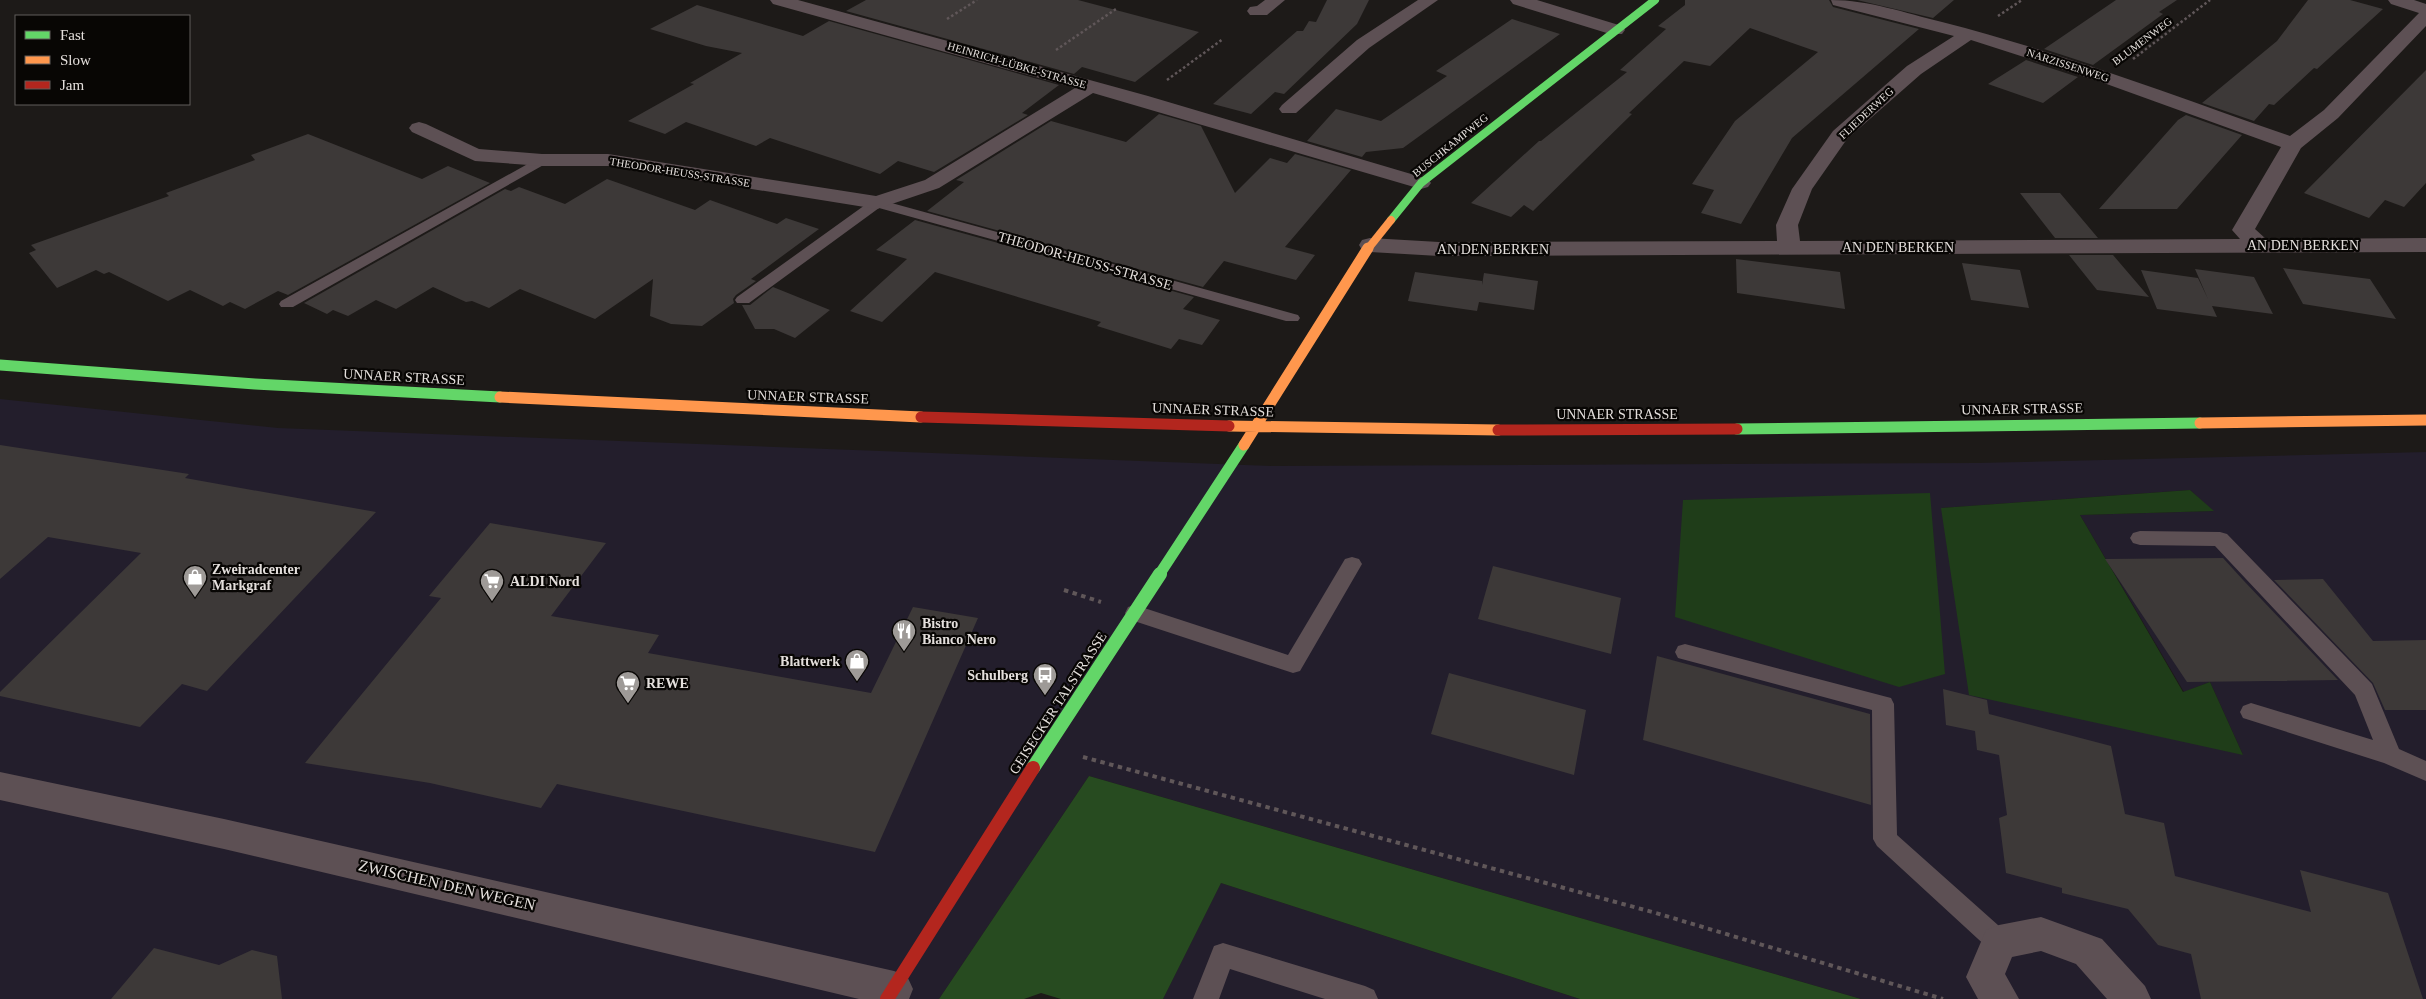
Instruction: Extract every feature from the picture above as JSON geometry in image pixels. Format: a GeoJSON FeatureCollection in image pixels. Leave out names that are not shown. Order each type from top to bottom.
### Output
{"type":"FeatureCollection","features":[{"type":"Feature","properties":{"kind":"main road","name":"BUSCHKAMPWEG"},"geometry":{"type":"LineString","coordinates":[[1257,426],[1370,245],[1421,183],[1654,0]]}},
{"type":"Feature","properties":{"kind":"main road","name":"UNNAER STRASSE"},"geometry":{"type":"LineString","coordinates":[[0,366],[195,382],[581,402],[898,416],[1257,426],[1609,430],[2426,420]]}},
{"type":"Feature","properties":{"kind":"main road","name":"GEISECKER TALSTRASSE"},"geometry":{"type":"LineString","coordinates":[[891,994],[1046,747],[1257,426]]}},
{"type":"Feature","properties":{"kind":"street","name":"HEINRICH-LÜBKE-STRASSE"},"geometry":{"type":"LineString","coordinates":[[779,0],[1141,100],[1261,128],[1421,183]]}},
{"type":"Feature","properties":{"kind":"street"},"geometry":{"type":"LineString","coordinates":[[1256,11],[1261,11],[1276,0]]}},
{"type":"Feature","properties":{"kind":"street"},"geometry":{"type":"LineString","coordinates":[[1289,109],[1363,44],[1429,0]]}},
{"type":"Feature","properties":{"kind":"street"},"geometry":{"type":"LineString","coordinates":[[1519,0],[1616,30]]}},
{"type":"Feature","properties":{"kind":"street"},"geometry":{"type":"LineString","coordinates":[[2397,0],[2426,10]]}},
{"type":"Feature","properties":{"kind":"street","name":"NARZISSENWEG"},"geometry":{"type":"LineString","coordinates":[[1839,1],[1969,34],[2108,78],[2293,144]]}},
{"type":"Feature","properties":{"kind":"street"},"geometry":{"type":"LineString","coordinates":[[2260,245],[2244,230],[2293,144],[2331,114],[2426,16]]}},
{"type":"Feature","properties":{"kind":"street","name":"FLIEDERWEG"},"geometry":{"type":"LineString","coordinates":[[1789,246],[1787,225],[1802,189],[1840,135],[1874,102],[1914,70],[1969,34]]}},
{"type":"Feature","properties":{"kind":"street","name":"THEODOR-HEUSS-STRASSE"},"geometry":{"type":"LineString","coordinates":[[419,128],[475,155],[542,160],[608,160],[877,203],[932,184],[1091,86]]}},
{"type":"Feature","properties":{"kind":"street","name":"AN DEN BERKEN"},"geometry":{"type":"LineString","coordinates":[[1370,245],[1439,249],[1789,246],[2001,248],[2426,245]]}},
{"type":"Feature","properties":{"kind":"street","name":"ZWISCHEN DEN WEGEN"},"geometry":{"type":"LineString","coordinates":[[0,786],[234,836],[891,994]]}},
{"type":"Feature","properties":{"kind":"street"},"geometry":{"type":"LineString","coordinates":[[2000,999],[1985,977],[1999,942],[2041,934],[2089,951],[2132,999]]}},
{"type":"Feature","properties":{"kind":"lane","name":"THEODOR-HEUSS-STRASSE"},"geometry":{"type":"LineString","coordinates":[[288,304],[542,160]]}},
{"type":"Feature","properties":{"kind":"lane","name":"THEODOR-HEUSS-STRASSE"},"geometry":{"type":"LineString","coordinates":[[743,300],[877,203],[1292,318]]}},
{"type":"Feature","properties":{"kind":"lane"},"geometry":{"type":"LineString","coordinates":[[2140,538],[2220,539],[2364,690],[2390,756]]}},
{"type":"Feature","properties":{"kind":"lane"},"geometry":{"type":"LineString","coordinates":[[1135,613],[1293,665],[1352,564]]}},
{"type":"Feature","properties":{"kind":"lane"},"geometry":{"type":"LineString","coordinates":[[1686,652],[1883,704],[1885,839],[1999,942]]}},
{"type":"Feature","properties":{"kind":"lane"},"geometry":{"type":"LineString","coordinates":[[2251,712],[2390,756],[2426,771]]}},
{"type":"Feature","properties":{"kind":"lane"},"geometry":{"type":"LineString","coordinates":[[1206,999],[1223,955],[1365,999]]}},
{"type":"Feature","properties":{"kind":"path","name":"BLUMENWEG"},"geometry":{"type":"LineString","coordinates":[[2108,78],[2210,0]]}},
{"type":"Feature","properties":{"kind":"path"},"geometry":{"type":"LineString","coordinates":[[1028,69],[1116,9]]}},
{"type":"Feature","properties":{"kind":"path"},"geometry":{"type":"LineString","coordinates":[[1141,100],[1223,39]]}},
{"type":"Feature","properties":{"kind":"path"},"geometry":{"type":"LineString","coordinates":[[1046,747],[1656,913],[1943,999]]}},
{"type":"Feature","properties":{"kind":"shaded area"},"geometry":{"type":"Polygon","coordinates":[[[0,399],[278,428],[1271,466],[1978,463],[2426,452],[2426,999],[1861,999],[1089,776],[939,999],[0,999],[0,399]],[[2190,490],[1942,508],[2243,755],[2210,682],[2184,692],[2080,515],[2213,511],[2190,490]]]}},
{"type":"Feature","properties":{"kind":"shaded area"},"geometry":{"type":"Polygon","coordinates":[[[1221,883],[1580,999],[1163,999],[1221,883]]]}},
{"type":"Feature","properties":{"kind":"green space"},"geometry":{"type":"Polygon","coordinates":[[[2190,490],[2214,511],[2080,515],[2183,692],[2210,682],[2243,755],[1969,695],[1941,508],[2190,490]]]}},
{"type":"Feature","properties":{"kind":"green space"},"geometry":{"type":"Polygon","coordinates":[[[1930,493],[1945,674],[1899,687],[1675,617],[1683,500],[1930,493]]]}},
{"type":"Feature","properties":{"kind":"green space"},"geometry":{"type":"Polygon","coordinates":[[[1089,776],[1861,999],[1580,999],[1221,883],[1163,999],[1061,999],[1041,993],[1024,999],[939,999],[1089,776]]]}},
{"type":"Feature","properties":{"kind":"building"},"geometry":{"type":"Polygon","coordinates":[[[866,0],[1078,0],[1199,32],[1135,82],[1082,67],[1074,74],[846,11],[866,0]]]}},
{"type":"Feature","properties":{"kind":"building"},"geometry":{"type":"Polygon","coordinates":[[[1327,0],[1369,0],[1357,24],[1284,94],[1275,92],[1251,114],[1213,104],[1297,31],[1303,31],[1309,21],[1316,22],[1327,0]]]}},
{"type":"Feature","properties":{"kind":"building"},"geometry":{"type":"Polygon","coordinates":[[[1685,0],[1829,0],[1833,7],[1919,29],[1792,138],[1741,224],[1701,213],[1714,190],[1692,184],[1735,121],[1818,52],[1750,28],[1710,66],[1684,61],[1629,113],[1632,114],[1533,211],[1524,205],[1511,217],[1471,203],[1539,141],[1627,72],[1620,70],[1666,29],[1658,26],[1685,5],[1685,0]]]}},
{"type":"Feature","properties":{"kind":"building"},"geometry":{"type":"Polygon","coordinates":[[[1857,0],[1954,0],[1933,18],[1857,0]]]}},
{"type":"Feature","properties":{"kind":"building"},"geometry":{"type":"Polygon","coordinates":[[[2116,0],[2177,0],[2159,12],[2163,14],[2093,65],[2044,49],[2116,0]]]}},
{"type":"Feature","properties":{"kind":"building"},"geometry":{"type":"Polygon","coordinates":[[[2308,0],[2350,0],[2383,9],[2274,105],[2269,104],[2254,121],[2202,103],[2277,41],[2308,0]]]}},
{"type":"Feature","properties":{"kind":"building"},"geometry":{"type":"Polygon","coordinates":[[[697,5],[803,36],[829,21],[1059,85],[1022,113],[1028,115],[934,172],[898,161],[880,174],[770,138],[756,146],[686,122],[665,134],[628,121],[694,84],[690,83],[742,53],[706,46],[650,29],[697,5]]]}},
{"type":"Feature","properties":{"kind":"building"},"geometry":{"type":"Polygon","coordinates":[[[1512,19],[1560,34],[1403,148],[1366,152],[1362,157],[1307,141],[1336,109],[1381,121],[1447,76],[1436,71],[1512,19]]]}},
{"type":"Feature","properties":{"kind":"building"},"geometry":{"type":"Polygon","coordinates":[[[2026,60],[2078,77],[2043,103],[1988,84],[2026,60]]]}},
{"type":"Feature","properties":{"kind":"building"},"geometry":{"type":"Polygon","coordinates":[[[2426,70],[2426,183],[2404,207],[2385,200],[2369,218],[2304,193],[2426,70]]]}},
{"type":"Feature","properties":{"kind":"building"},"geometry":{"type":"Polygon","coordinates":[[[1159,114],[1201,126],[1235,193],[1270,158],[1287,163],[1295,154],[1351,170],[1285,247],[1315,255],[1296,280],[1224,261],[1203,287],[927,211],[964,182],[956,180],[1051,121],[1126,142],[1159,114]]]}},
{"type":"Feature","properties":{"kind":"building"},"geometry":{"type":"Polygon","coordinates":[[[2186,115],[2242,135],[2177,209],[2099,209],[2178,120],[2186,115]]]}},
{"type":"Feature","properties":{"kind":"building"},"geometry":{"type":"Polygon","coordinates":[[[308,134],[422,179],[448,166],[490,183],[288,295],[278,291],[245,309],[230,302],[223,306],[190,290],[168,301],[109,272],[104,274],[96,270],[57,288],[29,253],[36,250],[31,245],[169,196],[166,193],[255,160],[251,155],[308,134]]]}},
{"type":"Feature","properties":{"kind":"building"},"geometry":{"type":"Polygon","coordinates":[[[607,179],[695,210],[710,200],[777,224],[786,218],[819,229],[751,279],[756,281],[736,295],[733,299],[734,303],[702,326],[671,324],[650,316],[653,279],[595,319],[520,289],[489,308],[472,301],[466,302],[433,287],[396,309],[376,300],[348,316],[333,310],[327,314],[304,303],[505,189],[511,191],[519,187],[565,204],[607,179]]]}},
{"type":"Feature","properties":{"kind":"building"},"geometry":{"type":"Polygon","coordinates":[[[2020,193],[2060,193],[2098,238],[2055,238],[2020,193]]]}},
{"type":"Feature","properties":{"kind":"building"},"geometry":{"type":"Polygon","coordinates":[[[915,220],[1194,297],[1183,309],[1220,320],[1202,345],[1179,339],[1171,349],[1097,326],[1101,322],[935,272],[882,322],[850,311],[907,259],[876,250],[915,220]]]}},
{"type":"Feature","properties":{"kind":"building"},"geometry":{"type":"Polygon","coordinates":[[[2069,255],[2113,255],[2149,297],[2097,290],[2069,255]]]}},
{"type":"Feature","properties":{"kind":"building"},"geometry":{"type":"Polygon","coordinates":[[[1736,259],[1840,272],[1845,309],[1737,293],[1736,259]]]}},
{"type":"Feature","properties":{"kind":"building"},"geometry":{"type":"Polygon","coordinates":[[[1962,263],[2020,270],[2029,308],[1971,300],[1962,263]]]}},
{"type":"Feature","properties":{"kind":"building"},"geometry":{"type":"Polygon","coordinates":[[[2283,268],[2370,279],[2396,319],[2303,304],[2283,268]]]}},
{"type":"Feature","properties":{"kind":"building"},"geometry":{"type":"Polygon","coordinates":[[[2195,269],[2254,277],[2273,314],[2212,306],[2217,317],[2157,309],[2141,270],[2198,278],[2208,299],[2195,269]]]}},
{"type":"Feature","properties":{"kind":"building"},"geometry":{"type":"Polygon","coordinates":[[[1415,272],[1482,281],[1482,285],[1484,273],[1538,281],[1534,310],[1479,302],[1477,311],[1408,301],[1415,272]]]}},
{"type":"Feature","properties":{"kind":"building"},"geometry":{"type":"Polygon","coordinates":[[[773,287],[830,310],[795,338],[774,329],[755,329],[742,305],[750,305],[773,287]]]}},
{"type":"Feature","properties":{"kind":"building","name":"Zweiradcenter Markgraf"},"geometry":{"type":"Polygon","coordinates":[[[0,445],[189,474],[185,478],[376,512],[207,691],[182,684],[140,727],[0,696],[0,692],[141,553],[48,537],[0,579],[0,445]]]}},
{"type":"Feature","properties":{"kind":"building"},"geometry":{"type":"Polygon","coordinates":[[[490,523],[606,543],[551,616],[659,635],[648,653],[871,693],[913,607],[978,618],[875,852],[557,784],[541,808],[430,783],[305,763],[441,598],[429,596],[490,523]]]}},
{"type":"Feature","properties":{"kind":"building"},"geometry":{"type":"Polygon","coordinates":[[[2223,558],[2338,680],[2187,682],[2105,559],[2223,558]]]}},
{"type":"Feature","properties":{"kind":"building"},"geometry":{"type":"Polygon","coordinates":[[[1493,566],[1621,598],[1611,654],[1478,619],[1493,566]]]}},
{"type":"Feature","properties":{"kind":"building"},"geometry":{"type":"Polygon","coordinates":[[[2323,579],[2373,641],[2426,640],[2426,710],[2385,710],[2373,683],[2274,580],[2323,579]]]}},
{"type":"Feature","properties":{"kind":"building"},"geometry":{"type":"Polygon","coordinates":[[[1657,656],[1870,714],[1871,805],[1643,740],[1657,656]]]}},
{"type":"Feature","properties":{"kind":"building"},"geometry":{"type":"Polygon","coordinates":[[[1449,673],[1586,710],[1574,775],[1431,734],[1449,673]]]}},
{"type":"Feature","properties":{"kind":"building"},"geometry":{"type":"Polygon","coordinates":[[[1943,689],[1987,700],[1989,714],[2111,746],[2125,814],[2164,823],[2175,876],[2311,912],[2300,870],[2388,893],[2423,999],[2201,999],[2191,954],[2158,945],[2128,909],[2062,893],[2062,888],[2006,873],[1999,818],[2007,815],[1999,755],[1977,750],[1975,731],[1946,725],[1943,689]]]}},
{"type":"Feature","properties":{"kind":"building"},"geometry":{"type":"Polygon","coordinates":[[[154,948],[219,965],[252,950],[277,956],[282,999],[111,999],[154,948]]]}},
{"type":"Feature","properties":{"kind":"traffic: fast"},"geometry":{"type":"LineString","coordinates":[[1391,220],[1421,183],[1655,0]]}},
{"type":"Feature","properties":{"kind":"traffic: fast"},"geometry":{"type":"LineString","coordinates":[[0,365],[255,384],[500,397]]}},
{"type":"Feature","properties":{"kind":"traffic: fast"},"geometry":{"type":"LineString","coordinates":[[1737,429],[2200,423]]}},
{"type":"Feature","properties":{"kind":"traffic: fast"},"geometry":{"type":"LineString","coordinates":[[1033,768],[1244,445]]}},
{"type":"Feature","properties":{"kind":"traffic: slow"},"geometry":{"type":"LineString","coordinates":[[1244,445],[1370,245],[1391,220]]}},
{"type":"Feature","properties":{"kind":"traffic: slow"},"geometry":{"type":"LineString","coordinates":[[500,397],[921,417]]}},
{"type":"Feature","properties":{"kind":"traffic: slow"},"geometry":{"type":"LineString","coordinates":[[2200,423],[2426,420]]}},
{"type":"Feature","properties":{"kind":"traffic: slow"},"geometry":{"type":"LineString","coordinates":[[1229,426],[1498,430]]}},
{"type":"Feature","properties":{"kind":"traffic: jam"},"geometry":{"type":"LineString","coordinates":[[921,417],[1229,426]]}},
{"type":"Feature","properties":{"kind":"traffic: jam"},"geometry":{"type":"LineString","coordinates":[[1498,430],[1737,429]]}},
{"type":"Feature","properties":{"kind":"traffic: jam"},"geometry":{"type":"LineString","coordinates":[[887,999],[1033,768]]}},
{"type":"Feature","properties":{"kind":"place","name":"Zweiradcenter Markgraf"},"geometry":{"type":"Point","coordinates":[195,598]}},
{"type":"Feature","properties":{"kind":"place","name":"ALDI Nord"},"geometry":{"type":"Point","coordinates":[492,602]}},
{"type":"Feature","properties":{"kind":"place","name":"Bistro Bianco Nero"},"geometry":{"type":"Point","coordinates":[904,652]}},
{"type":"Feature","properties":{"kind":"place","name":"Blattwerk"},"geometry":{"type":"Point","coordinates":[857,682]}},
{"type":"Feature","properties":{"kind":"place","name":"Schulberg"},"geometry":{"type":"Point","coordinates":[1045,696]}},
{"type":"Feature","properties":{"kind":"place","name":"REWE"},"geometry":{"type":"Point","coordinates":[628,704]}}]}
